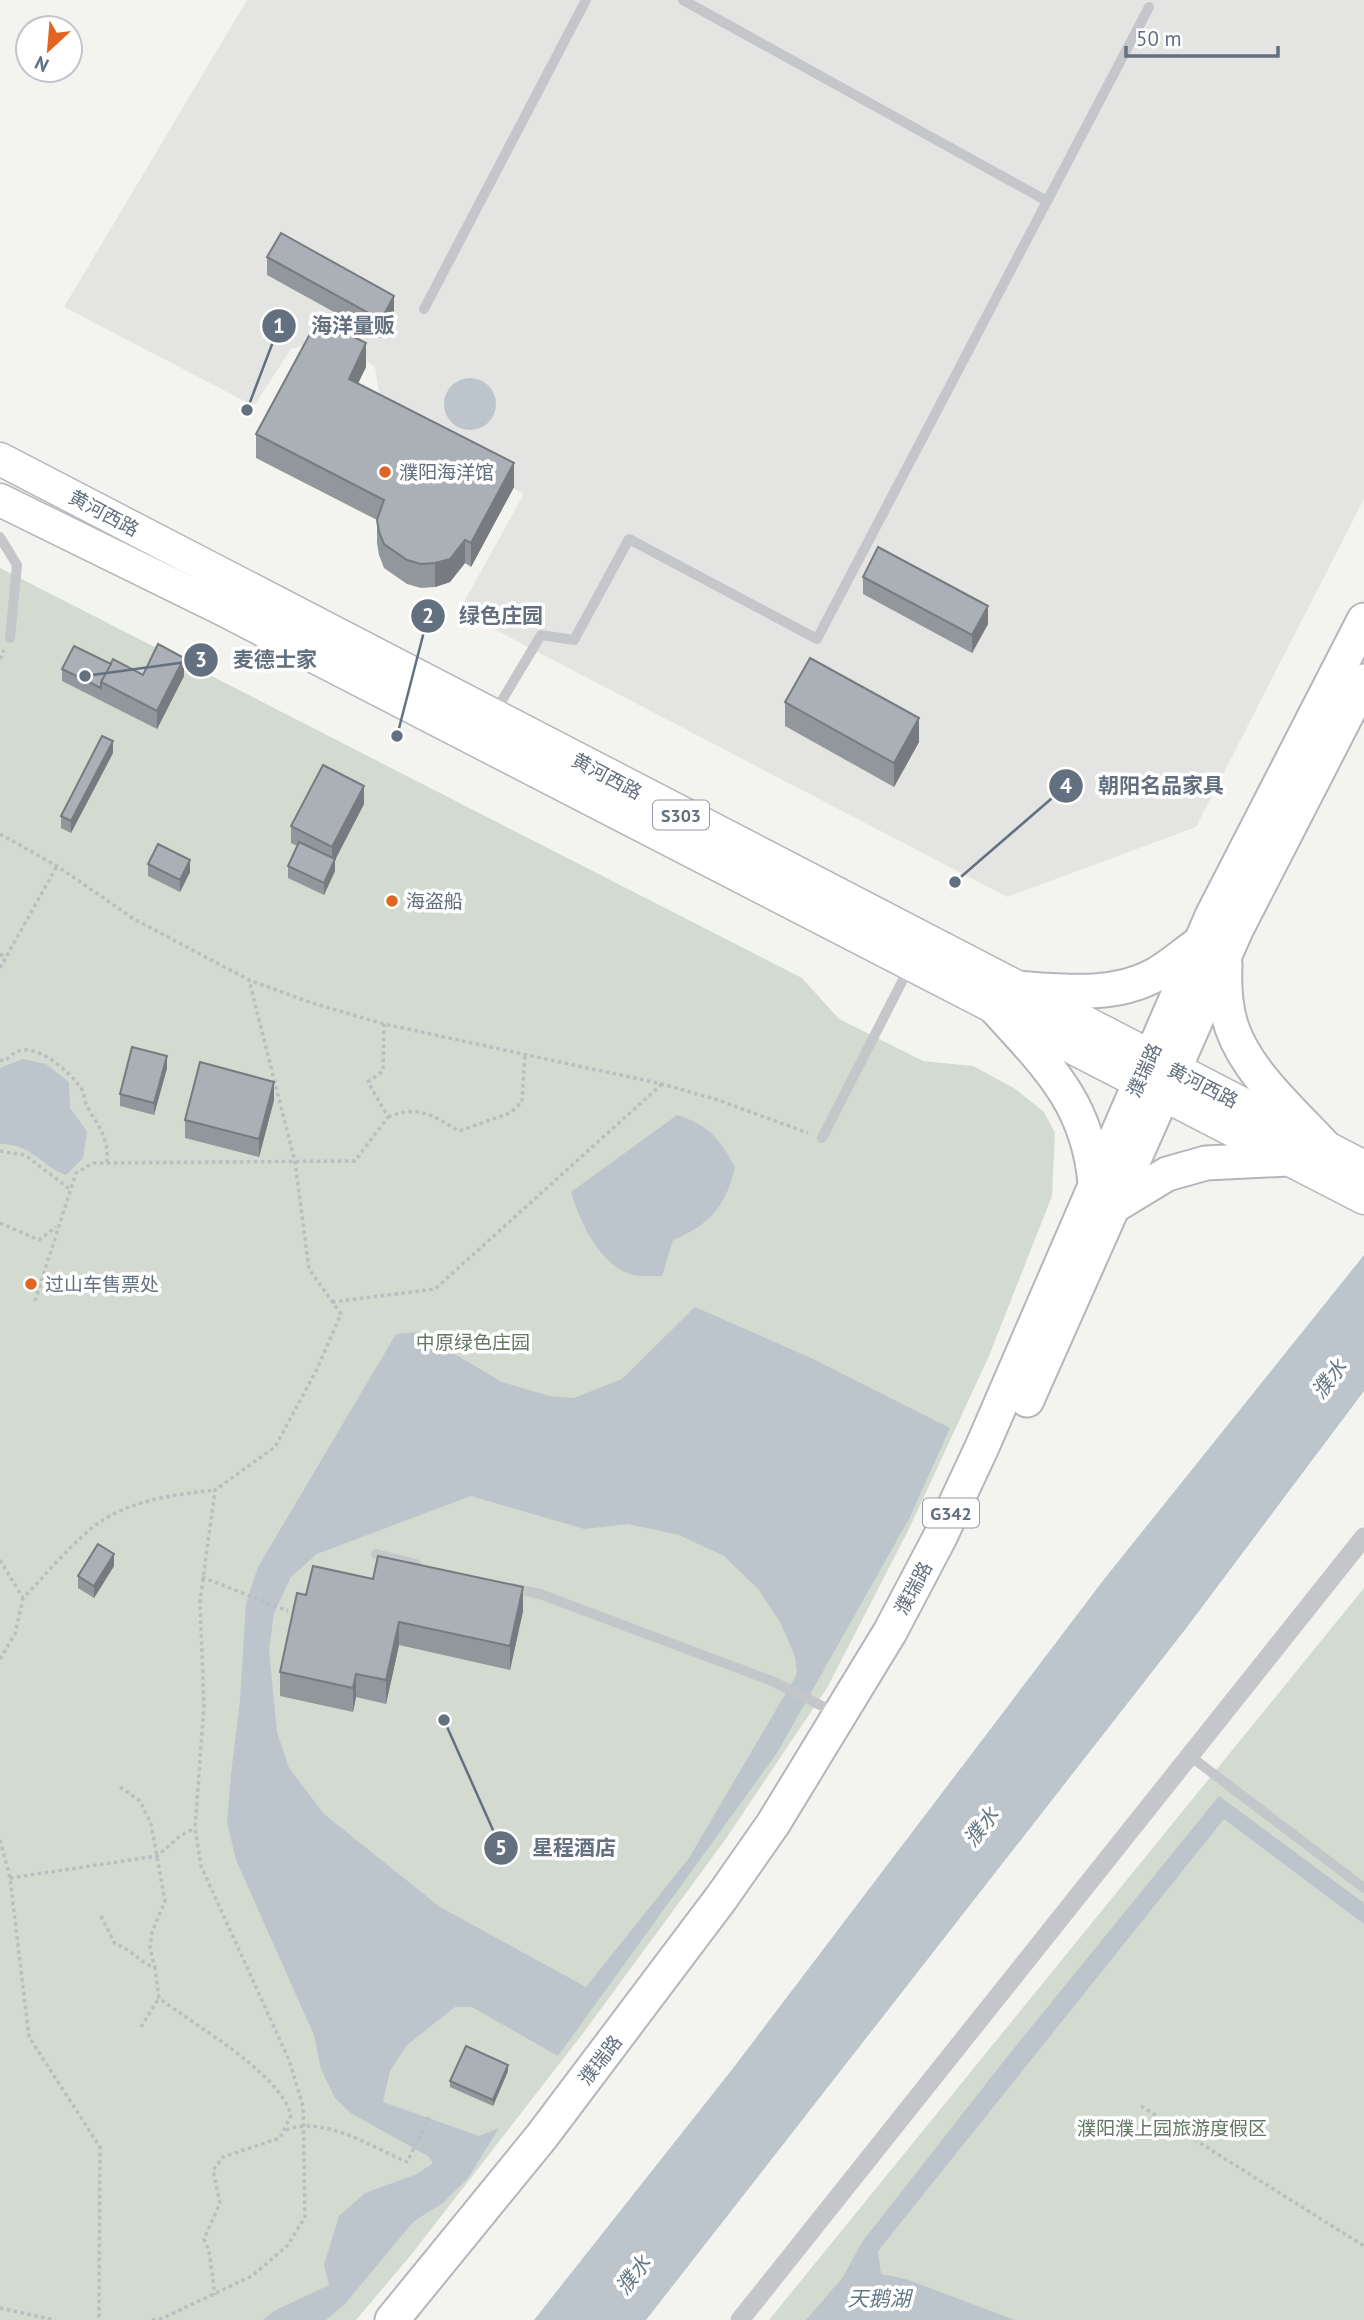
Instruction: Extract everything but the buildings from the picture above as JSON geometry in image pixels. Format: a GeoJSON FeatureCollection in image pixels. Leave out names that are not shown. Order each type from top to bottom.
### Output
{"type":"FeatureCollection","features":[{"type":"Feature","properties":{"kind":"highway","name":"濮瑞路"},"geometry":{"type":"LineString","coordinates":[[392,2320],[475,2221],[652,1992],[773,1824],[890,1632],[940,1536],[1103,1195],[1212,949],[1364,620]]}},
{"type":"Feature","properties":{"kind":"highway","name":"濮瑞路"},"geometry":{"type":"LineString","coordinates":[[1212,949],[1364,681]]}},
{"type":"Feature","properties":{"kind":"highway"},"geometry":{"type":"LineString","coordinates":[[1288,1159],[1206,1163],[1103,1195],[1083,1122],[1067,1092],[1007,999],[1121,988],[1212,949],[1232,1029],[1264,1078],[1326,1148]]}},
{"type":"Feature","properties":{"kind":"highway","name":"濮瑞路"},"geometry":{"type":"LineString","coordinates":[[422,2320],[662,2017],[792,1836],[860,1727],[910,1643],[960,1547],[1103,1195]]}},
{"type":"Feature","properties":{"kind":"main road","name":"黄河西路"},"geometry":{"type":"LineString","coordinates":[[0,459],[493,716],[1007,999],[1156,1076],[1326,1148],[1364,1167]]}},
{"type":"Feature","properties":{"kind":"main road","name":"黄河西路"},"geometry":{"type":"LineString","coordinates":[[0,500],[222,609],[911,965],[1007,999]]}},
{"type":"Feature","properties":{"kind":"main road","name":"黄河西路"},"geometry":{"type":"LineString","coordinates":[[1156,1076],[1288,1159],[1364,1198]]}},
{"type":"Feature","properties":{"kind":"street"},"geometry":{"type":"LineString","coordinates":[[740,2320],[1364,1537]]}},
{"type":"Feature","properties":{"kind":"lane"},"geometry":{"type":"LineString","coordinates":[[424,309],[586,0]]}},
{"type":"Feature","properties":{"kind":"lane"},"geometry":{"type":"LineString","coordinates":[[683,0],[1047,201]]}},
{"type":"Feature","properties":{"kind":"lane"},"geometry":{"type":"LineString","coordinates":[[493,716],[541,635],[574,640],[629,539],[817,639],[1149,7]]}},
{"type":"Feature","properties":{"kind":"lane"},"geometry":{"type":"LineString","coordinates":[[0,537],[17,565],[10,638]]}},
{"type":"Feature","properties":{"kind":"lane"},"geometry":{"type":"LineString","coordinates":[[822,1138],[911,965]]}},
{"type":"Feature","properties":{"kind":"lane"},"geometry":{"type":"LineString","coordinates":[[376,1555],[426,1567]]}},
{"type":"Feature","properties":{"kind":"lane"},"geometry":{"type":"LineString","coordinates":[[502,1585],[540,1594],[772,1681],[841,1716]]}},
{"type":"Feature","properties":{"kind":"lane"},"geometry":{"type":"LineString","coordinates":[[1190,1756],[1364,1888]]}},
{"type":"Feature","properties":{"kind":"path"},"geometry":{"type":"LineString","coordinates":[[0,834],[57,866],[134,919],[249,980],[312,1003],[384,1024],[662,1084],[718,1100],[822,1138]]}},
{"type":"Feature","properties":{"kind":"path"},"geometry":{"type":"LineString","coordinates":[[0,968],[57,866]]}},
{"type":"Feature","properties":{"kind":"path"},"geometry":{"type":"LineString","coordinates":[[0,955],[7,955]]}},
{"type":"Feature","properties":{"kind":"path"},"geometry":{"type":"LineString","coordinates":[[0,1659],[15,1634],[23,1598],[100,1521],[146,1502],[179,1493],[215,1490],[275,1447],[316,1371],[341,1314],[309,1269],[295,1162],[249,980]]}},
{"type":"Feature","properties":{"kind":"path"},"geometry":{"type":"LineString","coordinates":[[384,1024],[383,1072],[368,1082],[388,1117]]}},
{"type":"Feature","properties":{"kind":"path"},"geometry":{"type":"LineString","coordinates":[[0,1060],[5,1061],[16,1052],[26,1049],[39,1053],[64,1070],[82,1089],[85,1104],[109,1144],[107,1162]]}},
{"type":"Feature","properties":{"kind":"path"},"geometry":{"type":"LineString","coordinates":[[35,1301],[75,1174],[93,1163],[355,1161],[388,1117],[407,1109],[433,1115],[459,1131],[510,1112],[522,1102],[525,1054]]}},
{"type":"Feature","properties":{"kind":"path"},"geometry":{"type":"LineString","coordinates":[[332,1302],[435,1289],[662,1084]]}},
{"type":"Feature","properties":{"kind":"path"},"geometry":{"type":"LineString","coordinates":[[0,1151],[25,1155],[70,1189]]}},
{"type":"Feature","properties":{"kind":"path"},"geometry":{"type":"LineString","coordinates":[[0,1223],[39,1240],[58,1226]]}},
{"type":"Feature","properties":{"kind":"path"},"geometry":{"type":"LineString","coordinates":[[152,2320],[215,2295],[252,2276],[288,2245],[305,2217],[303,2106],[289,2060],[201,1866],[195,1828],[204,1706],[200,1602],[215,1490]]}},
{"type":"Feature","properties":{"kind":"path"},"geometry":{"type":"LineString","coordinates":[[0,1560],[23,1598]]}},
{"type":"Feature","properties":{"kind":"path"},"geometry":{"type":"LineString","coordinates":[[202,1577],[288,1611]]}},
{"type":"Feature","properties":{"kind":"path"},"geometry":{"type":"LineString","coordinates":[[120,1787],[140,1801],[151,1824],[165,1901],[152,1932],[150,1948],[159,1998],[141,2027]]}},
{"type":"Feature","properties":{"kind":"path"},"geometry":{"type":"LineString","coordinates":[[10,1878],[157,1856],[180,1836],[195,1828]]}},
{"type":"Feature","properties":{"kind":"path"},"geometry":{"type":"LineString","coordinates":[[0,1840],[10,1878],[29,2037],[100,2147],[99,2320]]}},
{"type":"Feature","properties":{"kind":"path"},"geometry":{"type":"LineString","coordinates":[[102,1916],[115,1944],[130,1950],[136,1960],[155,1968]]}},
{"type":"Feature","properties":{"kind":"path"},"geometry":{"type":"LineString","coordinates":[[159,1998],[272,2081],[288,2102],[291,2115],[280,2138],[263,2146],[223,2157],[213,2169],[220,2203],[204,2239],[209,2251],[215,2295]]}},
{"type":"Feature","properties":{"kind":"path"},"geometry":{"type":"LineString","coordinates":[[1142,2106],[1364,2246]]}},
{"type":"Feature","properties":{"kind":"path"},"geometry":{"type":"LineString","coordinates":[[284,2130],[304,2126],[328,2128],[407,2162],[430,2115]]}},
{"type":"Feature","properties":{"kind":"path"},"geometry":{"type":"LineString","coordinates":[[0,2308],[55,2320]]}},
{"type":"Feature","properties":{"kind":"shaded area"},"geometry":{"type":"Polygon","coordinates":[[[247,0],[1364,0],[1364,499],[1196,827],[1007,897],[459,611],[524,494],[382,411],[375,367],[348,346],[323,341],[291,349],[254,406],[64,307],[247,0]]]}},
{"type":"Feature","properties":{"kind":"green space","name":"中原绿色庄园"},"geometry":{"type":"Polygon","coordinates":[[[0,568],[802,978],[839,1019],[923,1061],[973,1066],[1014,1088],[1044,1112],[1055,1133],[1052,1196],[989,1356],[909,1529],[827,1688],[725,1840],[584,2032],[411,2255],[356,2320],[0,2320],[0,568]]]}},
{"type":"Feature","properties":{"kind":"green space","name":"濮阳濮上园旅游度假区"},"geometry":{"type":"Polygon","coordinates":[[[1364,1588],[1364,2320],[769,2320],[1364,1588]]]}},
{"type":"Feature","properties":{"kind":"water"},"geometry":{"type":"Polygon","coordinates":[[[470,378],[480,380],[488,386],[494,394],[494,414],[488,422],[480,428],[470,430],[460,428],[452,422],[446,414],[444,404],[446,394],[452,386],[460,380],[470,378]]]}},
{"type":"Feature","properties":{"kind":"water"},"geometry":{"type":"Polygon","coordinates":[[[23,1059],[46,1064],[69,1082],[70,1108],[87,1131],[83,1158],[66,1175],[20,1147],[0,1144],[0,1068],[23,1059]]]}},
{"type":"Feature","properties":{"kind":"water"},"geometry":{"type":"Polygon","coordinates":[[[677,1115],[697,1123],[712,1134],[735,1167],[727,1193],[707,1221],[673,1240],[662,1276],[633,1275],[621,1270],[601,1253],[586,1229],[571,1192],[677,1115]]]}},
{"type":"Feature","properties":{"kind":"water","name":"濮水"},"geometry":{"type":"Polygon","coordinates":[[[1364,1255],[1364,1391],[1184,1631],[646,2320],[534,2320],[734,2067],[1105,1578],[1364,1255]]]}},
{"type":"Feature","properties":{"kind":"water"},"geometry":{"type":"Polygon","coordinates":[[[695,1307],[811,1358],[950,1428],[909,1519],[777,1753],[558,2056],[472,2007],[455,2007],[407,2045],[390,2071],[383,2102],[479,2136],[499,2128],[468,2178],[443,2203],[414,2221],[345,2304],[326,2320],[263,2320],[274,2311],[329,2285],[324,2265],[339,2216],[365,2193],[417,2174],[433,2163],[428,2156],[352,2114],[335,2098],[321,2069],[314,2035],[236,1860],[227,1823],[240,1700],[246,1603],[258,1567],[396,1334],[417,1332],[502,1382],[549,1396],[574,1398],[622,1379],[695,1307]],[[471,1496],[317,1554],[291,1577],[274,1613],[269,1650],[277,1732],[289,1768],[324,1814],[440,1907],[586,1987],[689,1858],[797,1674],[795,1656],[780,1622],[758,1589],[724,1556],[679,1535],[628,1524],[584,1529],[471,1496]]]}},
{"type":"Feature","properties":{"kind":"water","name":"天鹅湖"},"geometry":{"type":"Polygon","coordinates":[[[1219,1796],[1364,1903],[1364,1924],[1224,1819],[878,2251],[881,2274],[906,2279],[1015,2320],[806,2320],[843,2277],[862,2242],[1007,2057],[1219,1796]]]}},
{"type":"Feature","properties":{"kind":"place","name":"海洋量贩"},"geometry":{"type":"Point","coordinates":[247,410]}},
{"type":"Feature","properties":{"kind":"place","name":"濮阳海洋馆"},"geometry":{"type":"Point","coordinates":[385,472]}},
{"type":"Feature","properties":{"kind":"place","name":"麦德士家"},"geometry":{"type":"Point","coordinates":[85,676]}},
{"type":"Feature","properties":{"kind":"place","name":"绿色庄园"},"geometry":{"type":"Point","coordinates":[397,736]}},
{"type":"Feature","properties":{"kind":"place","name":"朝阳名品家具"},"geometry":{"type":"Point","coordinates":[955,882]}},
{"type":"Feature","properties":{"kind":"place","name":"海盗船"},"geometry":{"type":"Point","coordinates":[392,901]}},
{"type":"Feature","properties":{"kind":"place","name":"过山车售票处"},"geometry":{"type":"Point","coordinates":[31,1284]}},
{"type":"Feature","properties":{"kind":"place","name":"星程酒店"},"geometry":{"type":"Point","coordinates":[444,1720]}}]}
